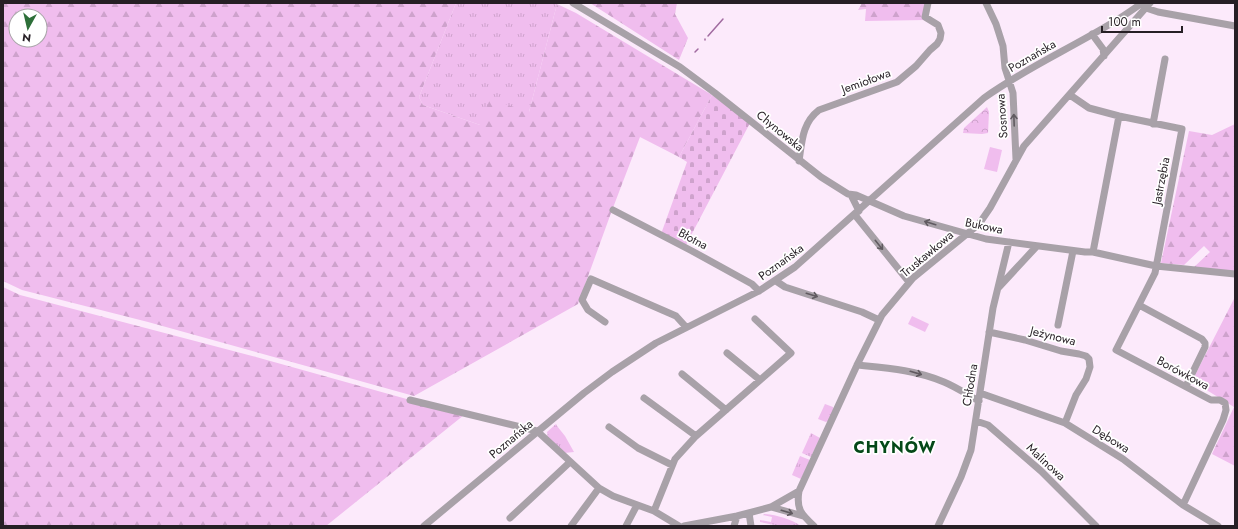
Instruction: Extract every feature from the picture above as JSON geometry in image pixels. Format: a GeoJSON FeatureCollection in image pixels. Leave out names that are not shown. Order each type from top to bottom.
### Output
{"type":"FeatureCollection","features":[{"type":"Feature","properties":{"kind":"street","name":"Chynowska"},"geometry":{"type":"LineString","coordinates":[[573,3],[680,67],[820,177],[851,194],[869,201]]}},
{"type":"Feature","properties":{"kind":"street","name":"Jemiołowa"},"geometry":{"type":"LineString","coordinates":[[799,161],[804,129],[806,123],[812,115],[819,110],[897,82],[906,76],[937,44],[941,33],[938,25],[925,17],[928,3]]}},
{"type":"Feature","properties":{"kind":"street","name":"Sosnowa"},"geometry":{"type":"LineString","coordinates":[[986,3],[996,24],[1003,46],[1005,68],[1013,93],[1016,159]]}},
{"type":"Feature","properties":{"kind":"street","name":"Poznańska"},"geometry":{"type":"LineString","coordinates":[[424,526],[612,372],[686,327],[759,291],[776,281],[806,259],[970,109],[993,92],[1009,81],[1146,5]]}},
{"type":"Feature","properties":{"kind":"street"},"geometry":{"type":"LineString","coordinates":[[1146,5],[1158,12],[1235,26]]}},
{"type":"Feature","properties":{"kind":"street","name":"Truskawkowa"},"geometry":{"type":"LineString","coordinates":[[803,516],[798,505],[799,491],[857,364],[879,320],[918,273],[979,224],[1024,146],[1104,56],[1146,5]]}},
{"type":"Feature","properties":{"kind":"street"},"geometry":{"type":"LineString","coordinates":[[1092,34],[1103,49],[1104,56]]}},
{"type":"Feature","properties":{"kind":"street"},"geometry":{"type":"LineString","coordinates":[[1154,124],[1166,59]]}},
{"type":"Feature","properties":{"kind":"street","name":"Jastrzębia"},"geometry":{"type":"LineString","coordinates":[[1070,95],[1089,108],[1154,124],[1182,129],[1156,266]]}},
{"type":"Feature","properties":{"kind":"street"},"geometry":{"type":"LineString","coordinates":[[1093,252],[1119,116]]}},
{"type":"Feature","properties":{"kind":"street"},"geometry":{"type":"LineString","coordinates":[[851,194],[857,213],[909,282]]}},
{"type":"Feature","properties":{"kind":"street","name":"Bukowa"},"geometry":{"type":"LineString","coordinates":[[869,201],[904,216],[986,239],[1074,251],[1093,252],[1156,266],[1235,274]]}},
{"type":"Feature","properties":{"kind":"street","name":"Błotna"},"geometry":{"type":"LineString","coordinates":[[613,210],[752,284],[759,291]]}},
{"type":"Feature","properties":{"kind":"street","name":"Chłodna"},"geometry":{"type":"LineString","coordinates":[[938,526],[966,464],[973,441],[990,332],[998,288],[1009,242]]}},
{"type":"Feature","properties":{"kind":"street"},"geometry":{"type":"LineString","coordinates":[[998,288],[1037,246]]}},
{"type":"Feature","properties":{"kind":"street"},"geometry":{"type":"LineString","coordinates":[[1058,325],[1074,251]]}},
{"type":"Feature","properties":{"kind":"street","name":"Borówkowa"},"geometry":{"type":"LineString","coordinates":[[1156,266],[1155,273],[1116,350],[1211,400],[1220,400],[1225,403],[1226,410],[1223,420],[1183,505]]}},
{"type":"Feature","properties":{"kind":"street"},"geometry":{"type":"LineString","coordinates":[[605,322],[588,310],[582,300],[591,279],[676,316],[686,327]]}},
{"type":"Feature","properties":{"kind":"street"},"geometry":{"type":"LineString","coordinates":[[776,281],[785,287],[862,312],[879,320]]}},
{"type":"Feature","properties":{"kind":"street"},"geometry":{"type":"LineString","coordinates":[[1139,305],[1202,339],[1205,343],[1205,347],[1186,386]]}},
{"type":"Feature","properties":{"kind":"street"},"geometry":{"type":"LineString","coordinates":[[654,511],[675,459],[696,436],[791,353],[755,319]]}},
{"type":"Feature","properties":{"kind":"street","name":"Jeżynowa"},"geometry":{"type":"LineString","coordinates":[[990,332],[1025,340],[1061,351],[1079,354],[1086,356],[1089,359],[1090,367],[1086,379],[1076,395],[1065,423]]}},
{"type":"Feature","properties":{"kind":"street"},"geometry":{"type":"LineString","coordinates":[[727,353],[760,380]]}},
{"type":"Feature","properties":{"kind":"street","name":"Dębowa"},"geometry":{"type":"LineString","coordinates":[[857,364],[909,370],[945,382],[980,397],[1065,423],[1123,459],[1183,505],[1218,526]]}},
{"type":"Feature","properties":{"kind":"street"},"geometry":{"type":"LineString","coordinates":[[682,374],[726,410]]}},
{"type":"Feature","properties":{"kind":"street"},"geometry":{"type":"LineString","coordinates":[[644,398],[696,436]]}},
{"type":"Feature","properties":{"kind":"street"},"geometry":{"type":"LineString","coordinates":[[410,400],[538,432],[599,488],[613,496],[654,511],[679,526]]}},
{"type":"Feature","properties":{"kind":"street","name":"Malinowa"},"geometry":{"type":"LineString","coordinates":[[976,421],[988,425],[1041,471],[1096,526]]}},
{"type":"Feature","properties":{"kind":"street"},"geometry":{"type":"LineString","coordinates":[[609,427],[638,448],[672,465]]}},
{"type":"Feature","properties":{"kind":"street"},"geometry":{"type":"LineString","coordinates":[[510,518],[570,462]]}},
{"type":"Feature","properties":{"kind":"street"},"geometry":{"type":"LineString","coordinates":[[571,526],[599,488]]}},
{"type":"Feature","properties":{"kind":"street"},"geometry":{"type":"LineString","coordinates":[[684,526],[737,516],[771,507],[799,491]]}},
{"type":"Feature","properties":{"kind":"street"},"geometry":{"type":"LineString","coordinates":[[626,526],[636,505]]}},
{"type":"Feature","properties":{"kind":"street"},"geometry":{"type":"LineString","coordinates":[[771,507],[803,516],[814,526]]}},
{"type":"Feature","properties":{"kind":"street"},"geometry":{"type":"LineString","coordinates":[[749,513],[751,526]]}},
{"type":"Feature","properties":{"kind":"street"},"geometry":{"type":"LineString","coordinates":[[734,526],[737,516]]}},
{"type":"Feature","properties":{"kind":"green space"},"geometry":{"type":"Polygon","coordinates":[[[3,3],[456,3],[419,97],[423,105],[480,125],[490,99],[529,112],[557,4],[576,13],[712,95],[679,157],[640,137],[578,304],[414,396],[148,322],[22,290],[3,281],[3,3]]]}},
{"type":"Feature","properties":{"kind":"green space"},"geometry":{"type":"Polygon","coordinates":[[[456,3],[557,4],[529,112],[480,125],[423,105],[419,97],[456,3]]]}},
{"type":"Feature","properties":{"kind":"green space"},"geometry":{"type":"Polygon","coordinates":[[[590,3],[677,3],[675,14],[688,38],[679,60],[590,3]]]}},
{"type":"Feature","properties":{"kind":"green space"},"geometry":{"type":"Polygon","coordinates":[[[862,3],[928,3],[925,20],[865,21],[866,9],[858,10],[862,3]]]}},
{"type":"Feature","properties":{"kind":"green space"},"geometry":{"type":"Polygon","coordinates":[[[712,95],[750,123],[686,245],[661,234],[687,162],[679,157],[712,95]]]}},
{"type":"Feature","properties":{"kind":"green space"},"geometry":{"type":"Polygon","coordinates":[[[987,107],[989,112],[988,133],[963,133],[964,128],[987,107]]]}},
{"type":"Feature","properties":{"kind":"green space"},"geometry":{"type":"Polygon","coordinates":[[[1235,124],[1235,274],[1192,269],[1210,252],[1204,246],[1184,265],[1161,263],[1189,131],[1212,135],[1235,124]]]}},
{"type":"Feature","properties":{"kind":"green space"},"geometry":{"type":"Polygon","coordinates":[[[990,147],[1002,150],[997,172],[984,169],[990,147]]]}},
{"type":"Feature","properties":{"kind":"green space"},"geometry":{"type":"Polygon","coordinates":[[[3,287],[20,295],[256,357],[464,415],[326,526],[3,526],[3,287]]]}},
{"type":"Feature","properties":{"kind":"green space"},"geometry":{"type":"Polygon","coordinates":[[[1235,297],[1235,466],[1212,454],[1234,407],[1192,381],[1235,297]]]}},
{"type":"Feature","properties":{"kind":"green space"},"geometry":{"type":"Polygon","coordinates":[[[912,316],[929,324],[925,332],[908,324],[912,316]]]}},
{"type":"Feature","properties":{"kind":"green space"},"geometry":{"type":"Polygon","coordinates":[[[825,404],[833,407],[834,409],[826,422],[818,419],[825,404]]]}},
{"type":"Feature","properties":{"kind":"green space"},"geometry":{"type":"Polygon","coordinates":[[[556,424],[574,452],[564,453],[548,438],[547,432],[556,424]]]}},
{"type":"Feature","properties":{"kind":"green space"},"geometry":{"type":"Polygon","coordinates":[[[811,433],[820,438],[811,457],[802,453],[811,433]]]}},
{"type":"Feature","properties":{"kind":"green space"},"geometry":{"type":"Polygon","coordinates":[[[800,456],[810,460],[801,479],[792,475],[800,456]]]}},
{"type":"Feature","properties":{"kind":"green space"},"geometry":{"type":"Polygon","coordinates":[[[763,515],[774,515],[793,521],[801,526],[779,526],[760,522],[760,520],[771,522],[772,517],[763,515]]]}},
{"type":"Feature","properties":{"kind":"waterway"},"geometry":{"type":"LineString","coordinates":[[708,36],[723,19]]}},
{"type":"Feature","properties":{"kind":"waterway"},"geometry":{"type":"LineString","coordinates":[[695,52],[698,49]]}},
{"type":"Feature","properties":{"kind":"district","name":"CHYNÓW"},"geometry":{"type":"Point","coordinates":[895,447]}}]}
